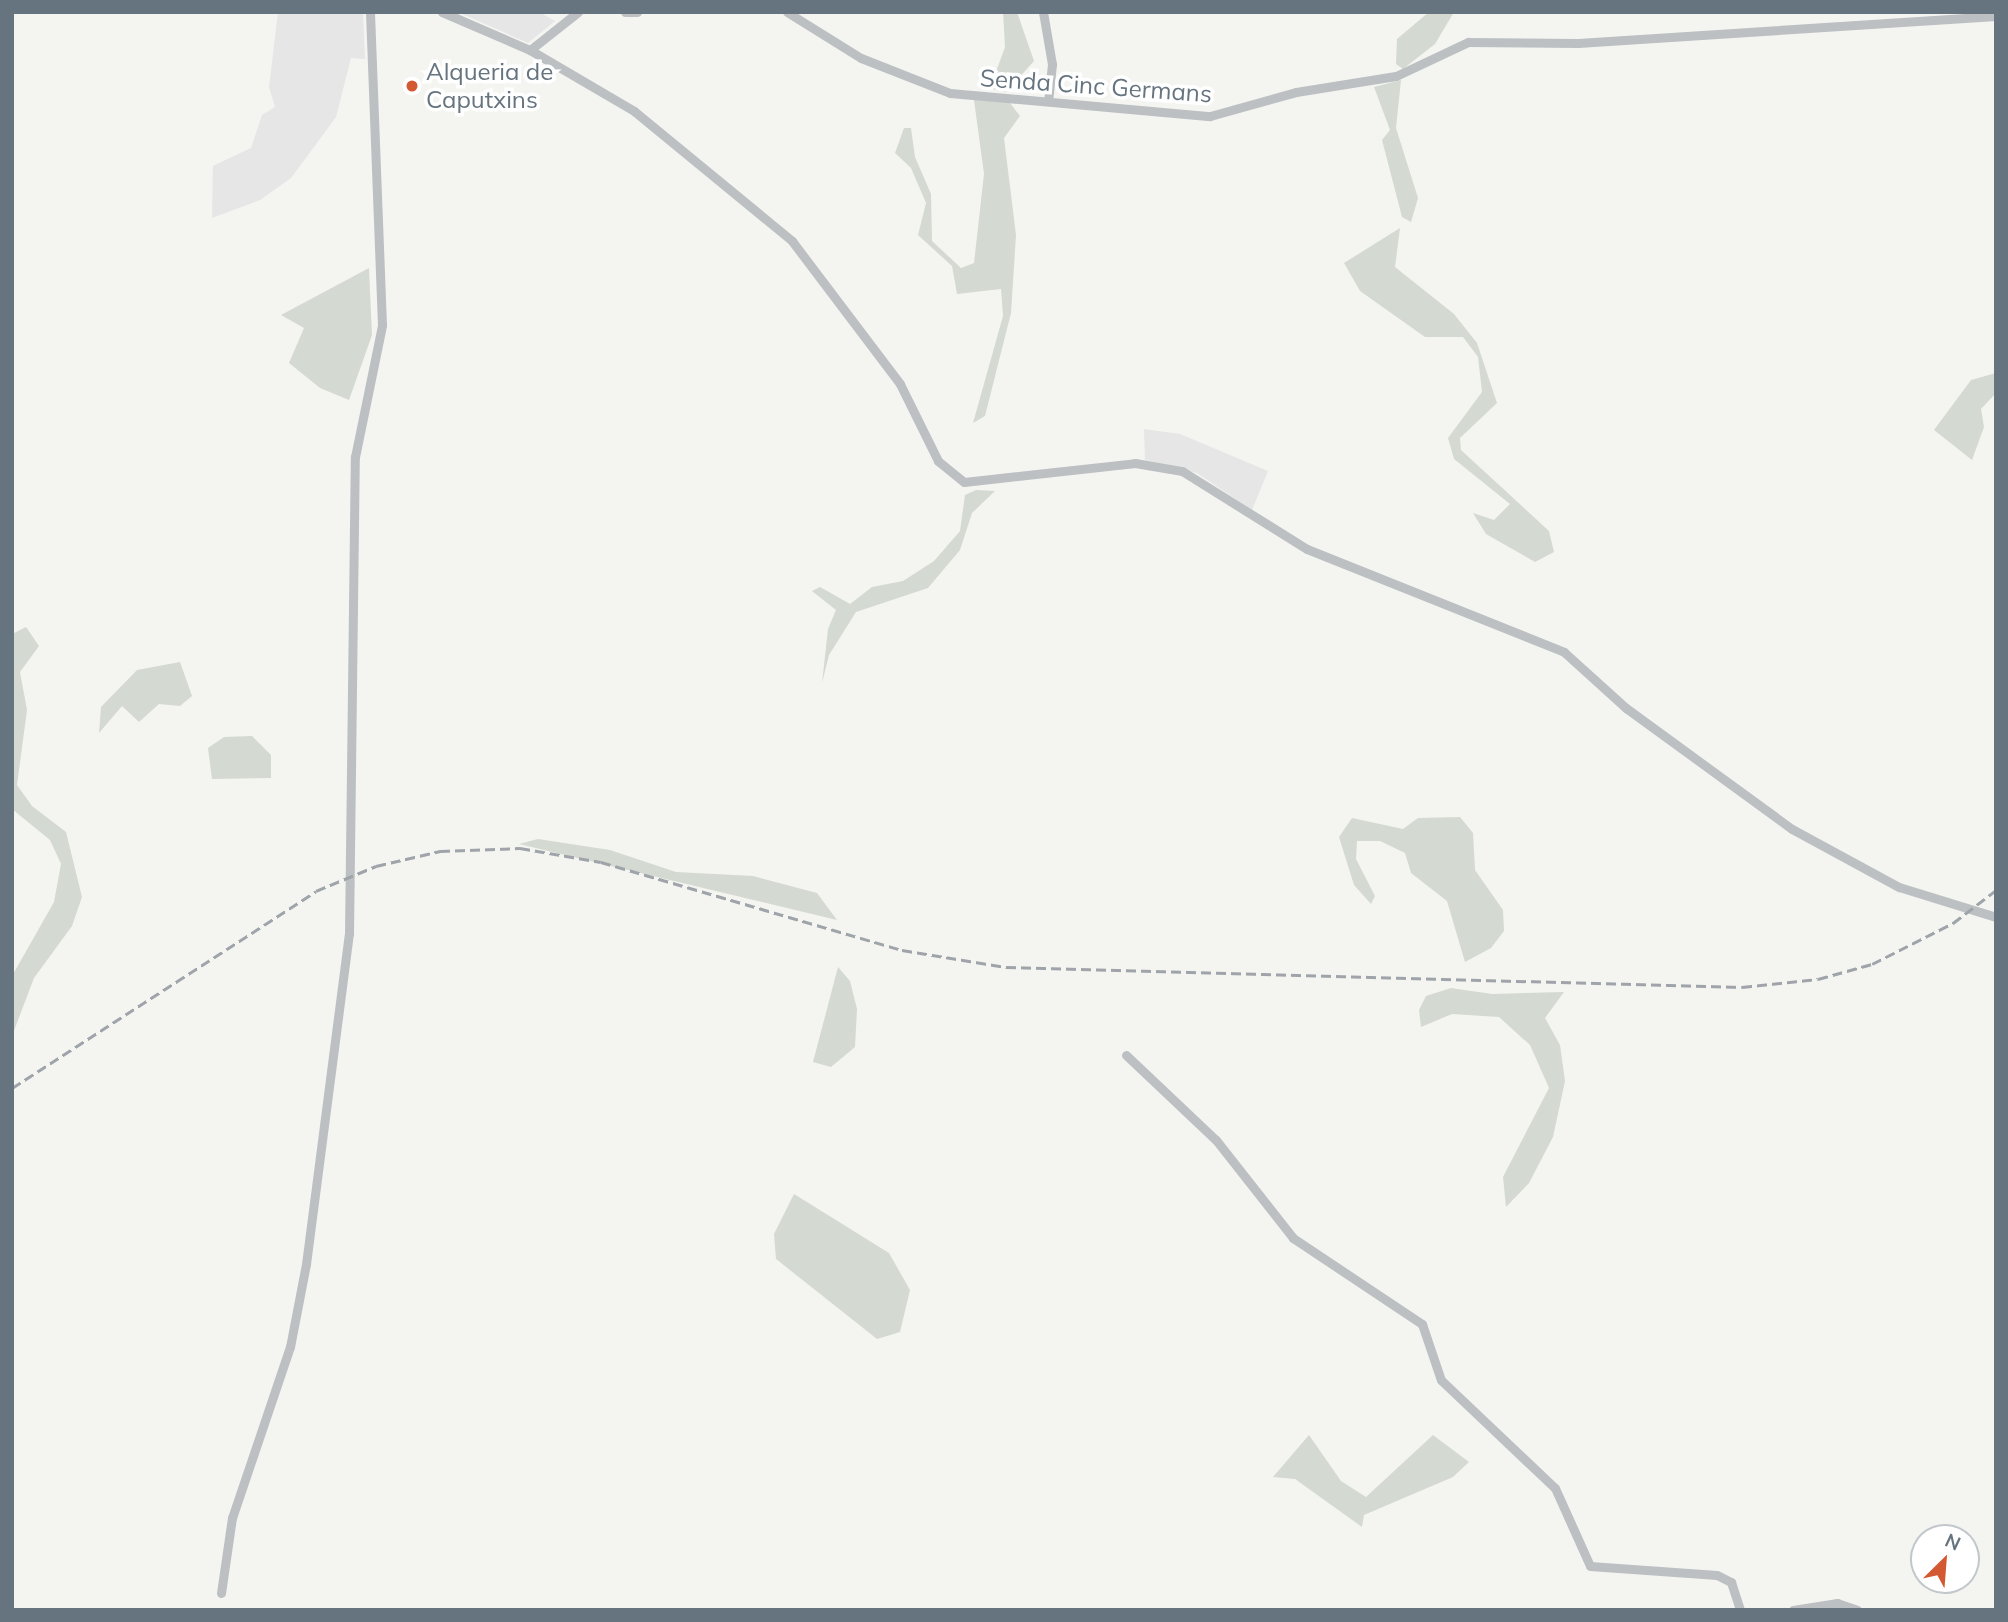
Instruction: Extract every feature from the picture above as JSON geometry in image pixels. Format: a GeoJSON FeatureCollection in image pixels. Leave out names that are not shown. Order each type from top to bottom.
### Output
{"type":"FeatureCollection","features":[{"type":"Feature","properties":{"kind":"street"},"geometry":{"type":"LineString","coordinates":[[221,1593],[230,1527],[290,1347],[306,1264],[349,934],[355,457],[382,326],[370,12]]}},
{"type":"Feature","properties":{"kind":"street"},"geometry":{"type":"LineString","coordinates":[[442,12],[530,50],[634,111],[792,241],[900,384],[938,461],[964,482],[1135,463],[1182,471],[1307,549],[1564,652],[1626,708],[1792,829],[1899,887],[1996,916]]}},
{"type":"Feature","properties":{"kind":"street"},"geometry":{"type":"LineString","coordinates":[[530,50],[578,12]]}},
{"type":"Feature","properties":{"kind":"street"},"geometry":{"type":"LineString","coordinates":[[625,12],[637,12]]}},
{"type":"Feature","properties":{"kind":"street","name":"Senda Cinc Germans"},"geometry":{"type":"LineString","coordinates":[[787,12],[861,58],[950,93],[1210,116],[1296,92],[1390,78],[1468,42],[1578,43],[1996,16]]}},
{"type":"Feature","properties":{"kind":"street"},"geometry":{"type":"LineString","coordinates":[[1043,12],[1052,64],[1048,100]]}},
{"type":"Feature","properties":{"kind":"street"},"geometry":{"type":"LineString","coordinates":[[1126,1055],[1216,1140],[1293,1238],[1422,1324],[1441,1380],[1513,1455],[1555,1488],[1590,1566],[1717,1575],[1731,1581],[1740,1610]]}},
{"type":"Feature","properties":{"kind":"street"},"geometry":{"type":"LineString","coordinates":[[1793,1610],[1837,1604],[1857,1610]]}},
{"type":"Feature","properties":{"kind":"shaded area"},"geometry":{"type":"Polygon","coordinates":[[[278,12],[363,12],[365,59],[351,58],[336,117],[291,178],[260,200],[212,218],[213,166],[251,148],[262,115],[275,107],[269,87],[278,12]]]}},
{"type":"Feature","properties":{"kind":"shaded area"},"geometry":{"type":"Polygon","coordinates":[[[458,12],[539,12],[555,21],[528,43],[458,12]]]}},
{"type":"Feature","properties":{"kind":"shaded area"},"geometry":{"type":"Polygon","coordinates":[[[1003,12],[1017,12],[1034,61],[1006,92],[990,88],[1005,47],[1003,12]]]}},
{"type":"Feature","properties":{"kind":"shaded area"},"geometry":{"type":"Polygon","coordinates":[[[1429,12],[1454,12],[1435,44],[1403,69],[1396,64],[1397,39],[1429,12]]]}},
{"type":"Feature","properties":{"kind":"shaded area"},"geometry":{"type":"Polygon","coordinates":[[[1401,80],[1396,128],[1418,198],[1411,222],[1402,217],[1382,140],[1390,130],[1374,87],[1401,80]]]}},
{"type":"Feature","properties":{"kind":"shaded area"},"geometry":{"type":"Polygon","coordinates":[[[1007,99],[1020,116],[1004,138],[1016,235],[1011,313],[985,416],[973,423],[1003,316],[1001,289],[957,294],[952,266],[918,235],[926,203],[911,168],[895,153],[904,128],[911,128],[915,157],[931,194],[932,241],[961,268],[974,263],[984,174],[974,100],[1007,99]]]}},
{"type":"Feature","properties":{"kind":"shaded area"},"geometry":{"type":"Polygon","coordinates":[[[1400,228],[1395,267],[1454,314],[1477,343],[1497,403],[1460,438],[1461,450],[1549,531],[1554,552],[1535,562],[1486,534],[1473,513],[1494,520],[1510,504],[1454,459],[1448,438],[1482,392],[1478,357],[1463,337],[1425,337],[1360,291],[1344,263],[1400,228]]]}},
{"type":"Feature","properties":{"kind":"shaded area"},"geometry":{"type":"Polygon","coordinates":[[[369,268],[372,335],[349,400],[320,388],[289,363],[304,328],[281,315],[369,268]]]}},
{"type":"Feature","properties":{"kind":"shaded area"},"geometry":{"type":"Polygon","coordinates":[[[1996,373],[1996,393],[1981,409],[1984,427],[1972,460],[1934,430],[1971,380],[1996,373]]]}},
{"type":"Feature","properties":{"kind":"shaded area"},"geometry":{"type":"Polygon","coordinates":[[[1144,429],[1180,434],[1268,471],[1252,510],[1197,473],[1145,460],[1144,429]]]}},
{"type":"Feature","properties":{"kind":"shaded area"},"geometry":{"type":"Polygon","coordinates":[[[976,490],[995,491],[972,513],[960,550],[928,588],[856,612],[829,655],[822,683],[828,629],[836,610],[812,591],[820,587],[850,604],[872,587],[903,581],[934,561],[960,531],[965,495],[976,490]]]}},
{"type":"Feature","properties":{"kind":"shaded area"},"geometry":{"type":"Polygon","coordinates":[[[26,627],[39,646],[20,672],[27,710],[17,785],[32,806],[66,832],[82,897],[72,926],[34,978],[12,1036],[12,976],[54,902],[61,864],[50,840],[12,809],[12,634],[26,627]]]}},
{"type":"Feature","properties":{"kind":"shaded area"},"geometry":{"type":"Polygon","coordinates":[[[180,662],[192,696],[180,706],[159,704],[139,722],[122,706],[99,733],[101,707],[137,670],[180,662]]]}},
{"type":"Feature","properties":{"kind":"shaded area"},"geometry":{"type":"Polygon","coordinates":[[[252,736],[271,755],[271,778],[212,779],[208,748],[224,737],[252,736]]]}},
{"type":"Feature","properties":{"kind":"shaded area"},"geometry":{"type":"Polygon","coordinates":[[[1460,817],[1473,833],[1475,870],[1503,910],[1504,931],[1491,948],[1465,962],[1447,901],[1411,873],[1405,853],[1380,841],[1357,841],[1356,859],[1375,896],[1371,904],[1354,885],[1339,837],[1352,818],[1403,829],[1418,818],[1460,817]]]}},
{"type":"Feature","properties":{"kind":"shaded area"},"geometry":{"type":"Polygon","coordinates":[[[538,839],[610,850],[676,872],[753,876],[817,893],[837,920],[519,844],[538,839]]]}},
{"type":"Feature","properties":{"kind":"shaded area"},"geometry":{"type":"Polygon","coordinates":[[[838,967],[850,981],[857,1009],[855,1047],[831,1067],[813,1062],[838,967]]]}},
{"type":"Feature","properties":{"kind":"shaded area"},"geometry":{"type":"Polygon","coordinates":[[[1451,988],[1492,994],[1564,992],[1545,1018],[1560,1045],[1565,1081],[1553,1137],[1529,1183],[1506,1207],[1503,1177],[1549,1088],[1530,1045],[1499,1017],[1452,1014],[1421,1027],[1419,1010],[1426,996],[1451,988]]]}},
{"type":"Feature","properties":{"kind":"shaded area"},"geometry":{"type":"Polygon","coordinates":[[[794,1194],[889,1253],[910,1290],[900,1332],[877,1339],[776,1259],[774,1234],[794,1194]]]}},
{"type":"Feature","properties":{"kind":"shaded area"},"geometry":{"type":"Polygon","coordinates":[[[1309,1435],[1341,1481],[1366,1497],[1433,1435],[1469,1462],[1453,1477],[1364,1515],[1362,1527],[1295,1479],[1273,1477],[1309,1435]]]}},
{"type":"Feature","properties":{"kind":"railway"},"geometry":{"type":"LineString","coordinates":[[12,1088],[316,891],[376,866],[440,851],[520,848],[601,862],[902,950],[1006,967],[1742,987],[1818,979],[1872,964],[1953,923],[1996,890]]}},
{"type":"Feature","properties":{"kind":"place","name":"Alqueria de Caputxins"},"geometry":{"type":"Point","coordinates":[412,86]}}]}
